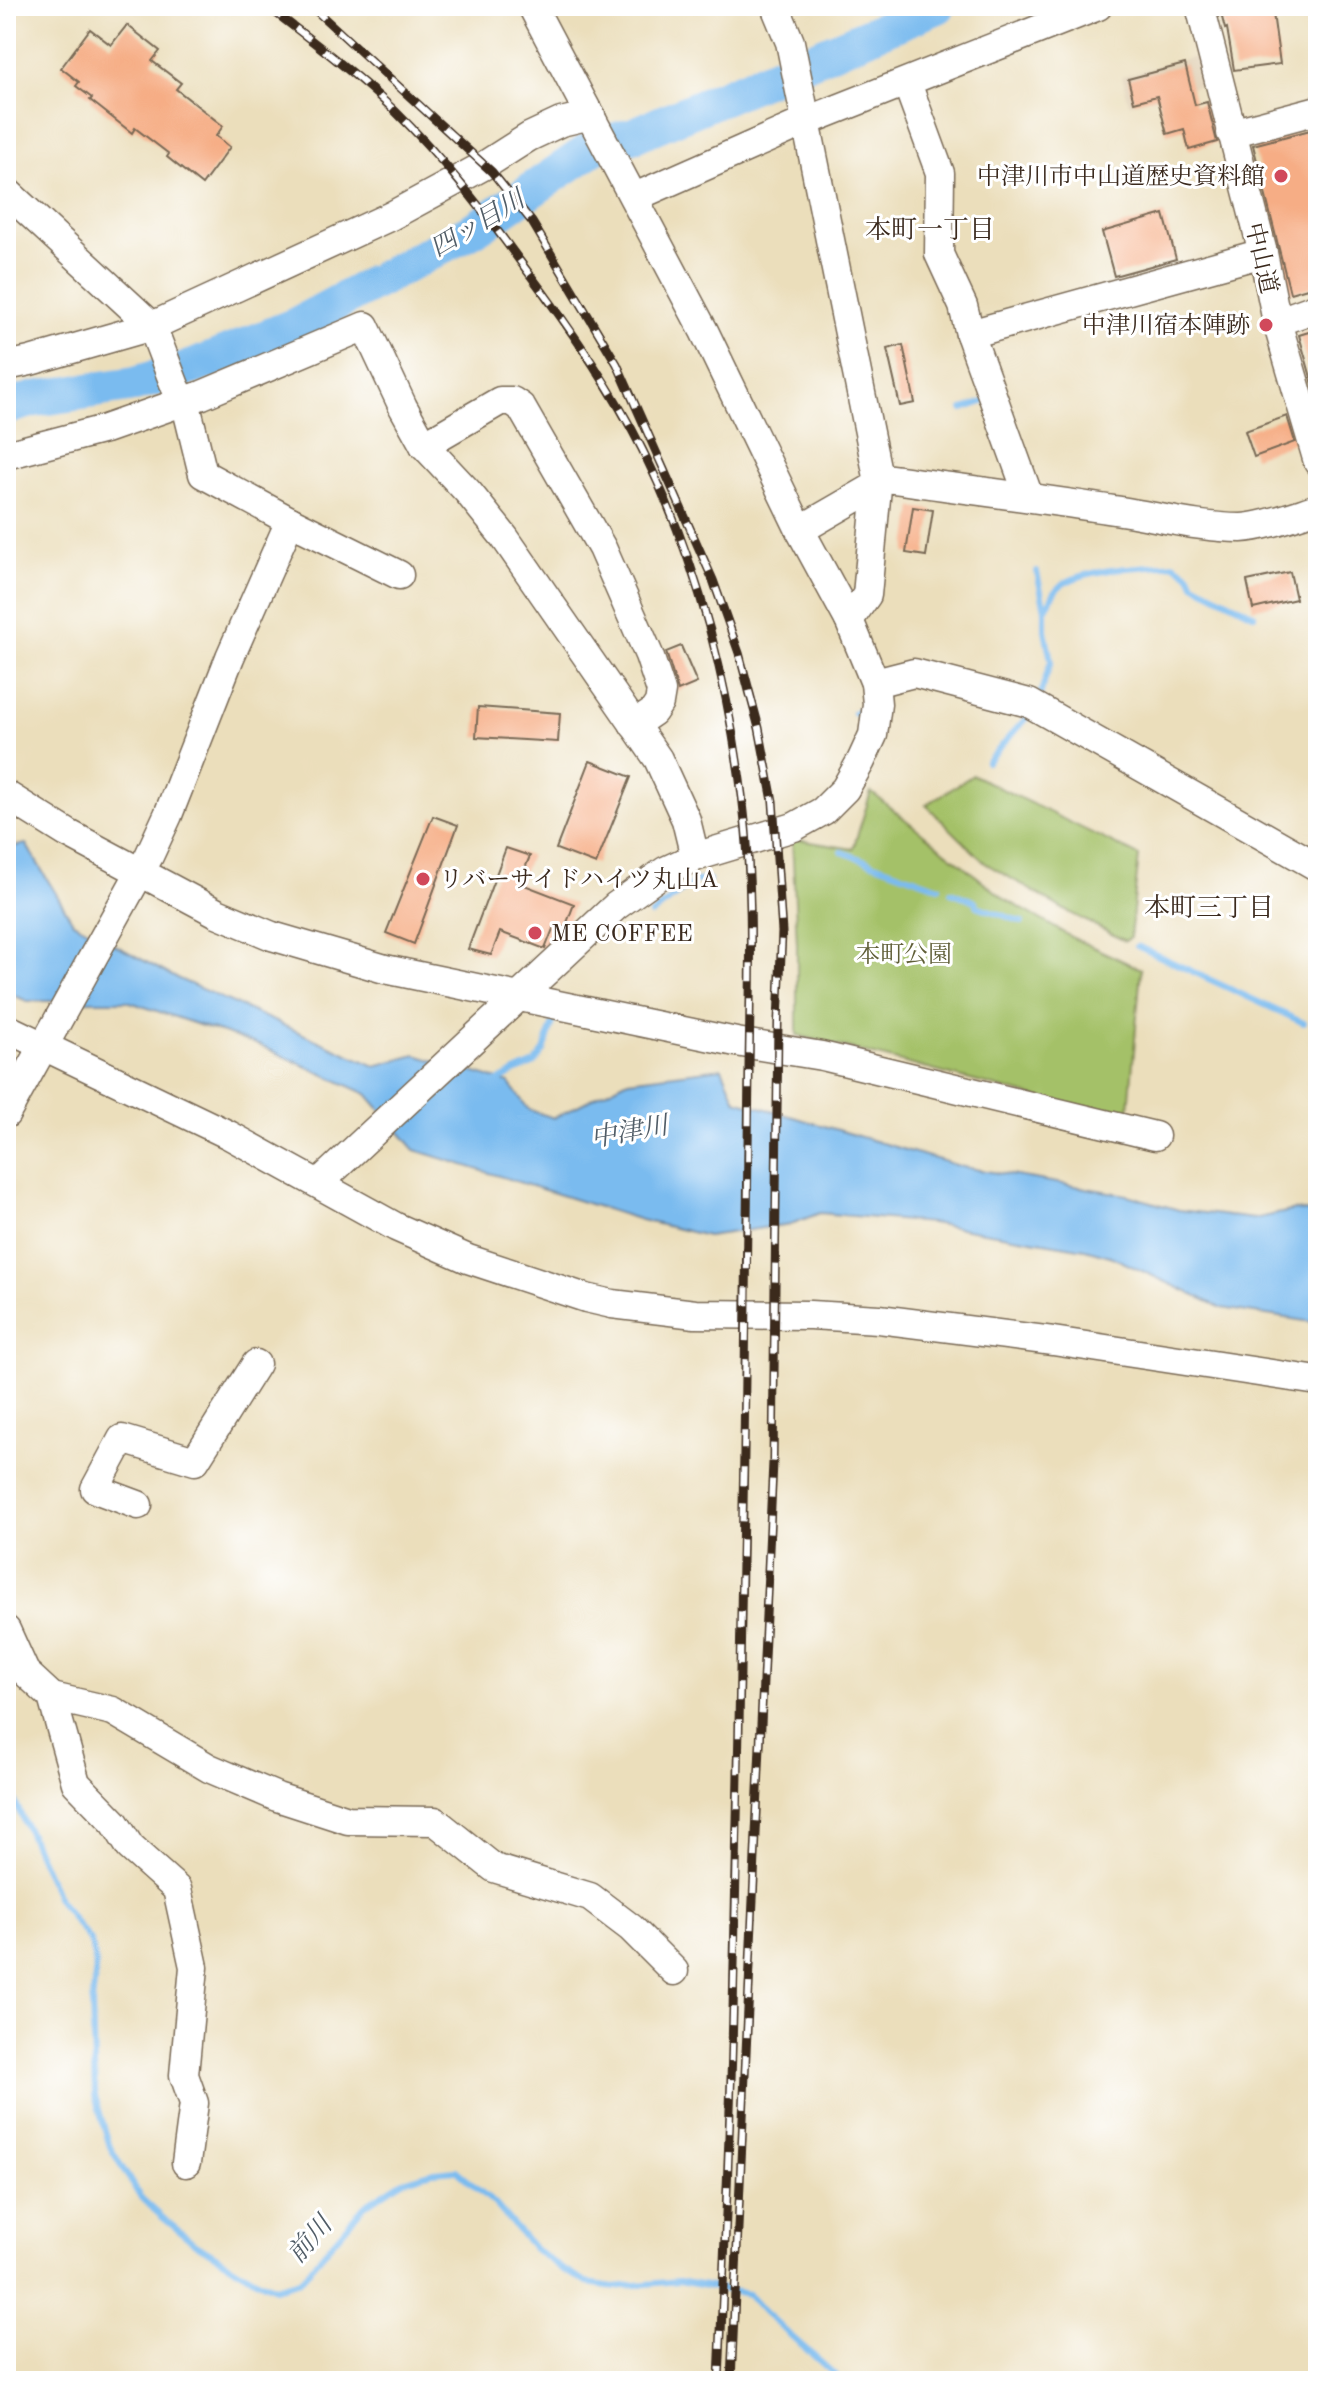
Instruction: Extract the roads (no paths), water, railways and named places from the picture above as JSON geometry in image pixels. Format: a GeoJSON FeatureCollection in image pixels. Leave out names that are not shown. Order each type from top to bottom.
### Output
{"type":"FeatureCollection","features":[{"type":"Feature","properties":{"kind":"street"},"geometry":{"type":"LineString","coordinates":[[328,1174],[616,906],[665,871],[695,857],[794,827],[823,811],[845,789],[873,735],[877,704],[875,683],[849,620],[800,530],[704,331],[532,6]]}},
{"type":"Feature","properties":{"kind":"street"},"geometry":{"type":"LineString","coordinates":[[775,6],[790,42],[878,481],[867,595],[849,620]]}},
{"type":"Feature","properties":{"kind":"street"},"geometry":{"type":"LineString","coordinates":[[628,185],[804,108],[907,83],[1098,6]]}},
{"type":"Feature","properties":{"kind":"street","name":"中山道"},"geometry":{"type":"LineString","coordinates":[[1200,6],[1263,253],[1277,322],[1318,462]]}},
{"type":"Feature","properties":{"kind":"street"},"geometry":{"type":"LineString","coordinates":[[907,83],[940,173],[939,254],[963,306],[970,334],[1029,497]]}},
{"type":"Feature","properties":{"kind":"street"},"geometry":{"type":"LineString","coordinates":[[1231,133],[1318,110]]}},
{"type":"Feature","properties":{"kind":"street"},"geometry":{"type":"LineString","coordinates":[[6,366],[154,330],[391,216],[485,165],[529,137],[561,122],[593,119]]}},
{"type":"Feature","properties":{"kind":"street"},"geometry":{"type":"LineString","coordinates":[[6,191],[154,330],[180,394],[203,474],[399,575]]}},
{"type":"Feature","properties":{"kind":"street"},"geometry":{"type":"LineString","coordinates":[[970,334],[1263,253]]}},
{"type":"Feature","properties":{"kind":"street"},"geometry":{"type":"LineString","coordinates":[[1277,322],[1318,307]]}},
{"type":"Feature","properties":{"kind":"street"},"geometry":{"type":"LineString","coordinates":[[6,455],[105,429],[180,394],[365,326],[424,445],[505,538],[658,759],[686,820],[695,857]]}},
{"type":"Feature","properties":{"kind":"street"},"geometry":{"type":"LineString","coordinates":[[424,445],[500,401],[512,401],[521,407],[602,548],[649,655],[661,691],[659,703],[653,712],[634,725]]}},
{"type":"Feature","properties":{"kind":"street"},"geometry":{"type":"LineString","coordinates":[[800,530],[878,481],[1029,497],[1157,516],[1182,524],[1245,528],[1318,508]]}},
{"type":"Feature","properties":{"kind":"street"},"geometry":{"type":"LineString","coordinates":[[6,1114],[137,878],[168,815],[230,657],[290,521]]}},
{"type":"Feature","properties":{"kind":"street"},"geometry":{"type":"LineString","coordinates":[[875,683],[914,673],[1029,703],[1318,867]]}},
{"type":"Feature","properties":{"kind":"street"},"geometry":{"type":"LineString","coordinates":[[6,795],[137,878],[272,936],[385,969],[736,1042],[822,1056],[1155,1136]]}},
{"type":"Feature","properties":{"kind":"street"},"geometry":{"type":"LineString","coordinates":[[6,1028],[47,1038],[229,1135],[328,1174],[396,1227],[468,1259],[586,1298],[695,1314],[879,1319],[1053,1341],[1318,1381]]}},
{"type":"Feature","properties":{"kind":"street"},"geometry":{"type":"LineString","coordinates":[[138,1505],[95,1489],[122,1439],[195,1461],[256,1364]]}},
{"type":"Feature","properties":{"kind":"street"},"geometry":{"type":"LineString","coordinates":[[6,1630],[25,1672],[52,1697],[113,1711],[209,1768],[277,1797],[348,1820],[435,1821],[494,1868],[590,1897],[631,1928],[674,1971]]}},
{"type":"Feature","properties":{"kind":"street"},"geometry":{"type":"LineString","coordinates":[[52,1697],[76,1783],[115,1823],[130,1847],[177,1889],[194,1967],[184,2075],[194,2103],[186,2163]]}},
{"type":"Feature","properties":{"kind":"water","name":"中津川"},"geometry":{"type":"Polygon","coordinates":[[[26,844],[73,922],[172,976],[375,1066],[416,1055],[509,1083],[529,1110],[554,1118],[628,1080],[722,1068],[736,1100],[963,1167],[1127,1195],[1179,1210],[1254,1219],[1295,1210],[1318,1213],[1318,1323],[1222,1308],[1110,1256],[1085,1249],[931,1223],[820,1213],[791,1224],[707,1236],[641,1220],[415,1150],[367,1094],[259,1045],[127,1001],[27,1001],[6,992],[6,848],[26,844]]]}},
{"type":"Feature","properties":{"kind":"waterway","name":"四ッ目川"},"geometry":{"type":"LineString","coordinates":[[6,407],[35,399],[135,384],[196,366],[294,326],[478,227],[596,146],[634,135],[938,6]]}},
{"type":"Feature","properties":{"kind":"waterway"},"geometry":{"type":"LineString","coordinates":[[963,409],[986,401]]}},
{"type":"Feature","properties":{"kind":"waterway"},"geometry":{"type":"LineString","coordinates":[[1045,610],[1058,588],[1081,576],[1175,564],[1190,575],[1194,584],[1255,615]]}},
{"type":"Feature","properties":{"kind":"waterway"},"geometry":{"type":"LineString","coordinates":[[1037,572],[1051,661],[1038,701]]}},
{"type":"Feature","properties":{"kind":"waterway"},"geometry":{"type":"LineString","coordinates":[[854,713],[868,704]]}},
{"type":"Feature","properties":{"kind":"waterway"},"geometry":{"type":"LineString","coordinates":[[987,762],[1028,716]]}},
{"type":"Feature","properties":{"kind":"waterway"},"geometry":{"type":"LineString","coordinates":[[842,852],[939,887]]}},
{"type":"Feature","properties":{"kind":"waterway"},"geometry":{"type":"LineString","coordinates":[[651,915],[695,881],[709,880]]}},
{"type":"Feature","properties":{"kind":"waterway"},"geometry":{"type":"LineString","coordinates":[[951,892],[975,901],[977,906],[1022,922]]}},
{"type":"Feature","properties":{"kind":"waterway"},"geometry":{"type":"LineString","coordinates":[[1137,946],[1304,1023]]}},
{"type":"Feature","properties":{"kind":"waterway"},"geometry":{"type":"LineString","coordinates":[[497,1082],[535,1063],[544,1051],[553,1022]]}},
{"type":"Feature","properties":{"kind":"waterway","name":"前川"},"geometry":{"type":"LineString","coordinates":[[6,1781],[59,1901],[91,1942],[96,1966],[92,2003],[95,2096],[110,2147],[140,2197],[193,2242],[275,2288],[300,2281],[365,2205],[403,2181],[433,2172],[456,2170],[496,2205],[534,2249],[587,2283],[614,2287],[679,2281],[748,2294],[842,2381]]}},
{"type":"Feature","properties":{"kind":"railway"},"geometry":{"type":"LineString","coordinates":[[267,6],[364,83],[430,148],[495,227],[588,356],[642,449],[662,491],[708,622],[729,712],[746,836],[750,970],[735,1942],[719,2381]]}},
{"type":"Feature","properties":{"kind":"railway"},"geometry":{"type":"LineString","coordinates":[[311,6],[492,172],[532,222],[617,364],[713,580],[739,653],[759,728],[773,801],[782,932],[778,1021],[773,1462],[731,2381]]}},
{"type":"Feature","properties":{"kind":"place","name":"中津川市中山道歴史資料館"},"geometry":{"type":"Point","coordinates":[1281,176]}},
{"type":"Feature","properties":{"kind":"place","name":"中津川宿本陣跡"},"geometry":{"type":"Point","coordinates":[1266,325]}},
{"type":"Feature","properties":{"kind":"place","name":"リバーサイドハイツ丸山A"},"geometry":{"type":"Point","coordinates":[423,879]}},
{"type":"Feature","properties":{"kind":"place","name":"ME COFFEE"},"geometry":{"type":"Point","coordinates":[535,933]}},
{"type":"Feature","properties":{"kind":"district","name":"本町一丁目"},"geometry":{"type":"Point","coordinates":[930,229]}},
{"type":"Feature","properties":{"kind":"district","name":"本町三丁目"},"geometry":{"type":"Point","coordinates":[1209,907]}},
{"type":"Feature","properties":{"kind":"park label","name":"本町公園"},"geometry":{"type":"Point","coordinates":[904,954]}}]}
